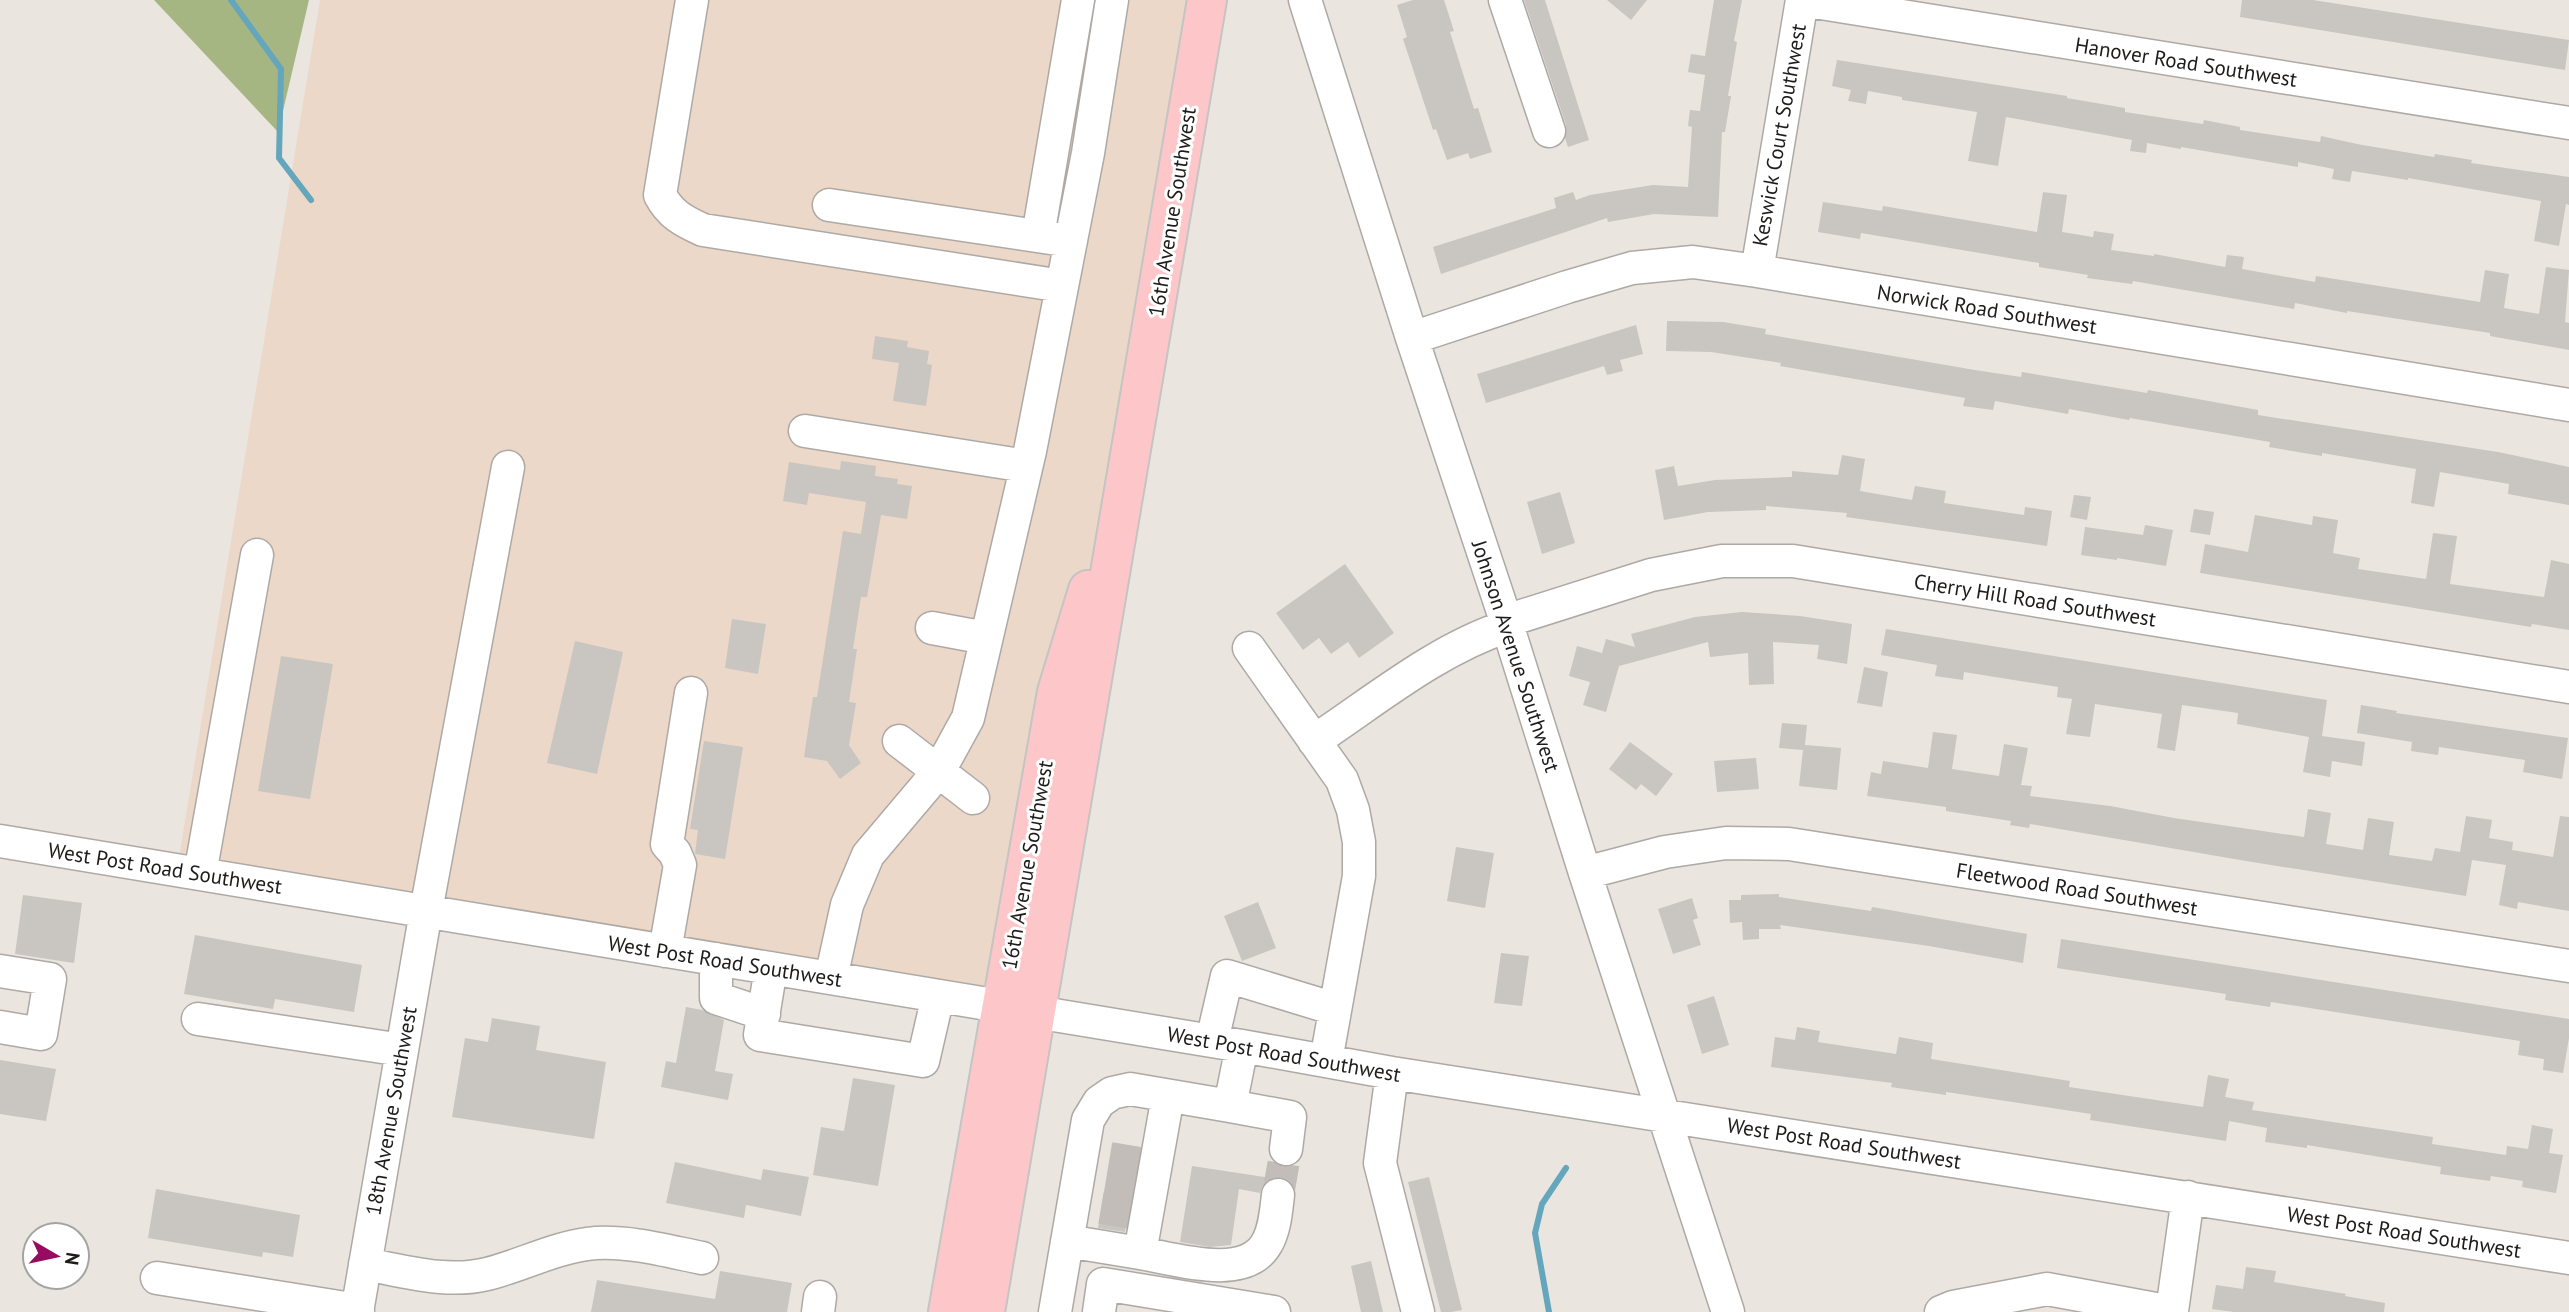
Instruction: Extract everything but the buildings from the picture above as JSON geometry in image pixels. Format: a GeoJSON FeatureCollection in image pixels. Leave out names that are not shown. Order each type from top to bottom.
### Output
{"type":"FeatureCollection","features":[{"type":"Feature","properties":{"kind":"main road","name":"16th Avenue Southwest"},"geometry":{"type":"LineString","coordinates":[[985,1312],[1057,692],[1136,424],[1207,0]]}},
{"type":"Feature","properties":{"kind":"main road","name":"16th Avenue Southwest"},"geometry":{"type":"LineString","coordinates":[[948,1312],[1019,1010]]}},
{"type":"Feature","properties":{"kind":"street"},"geometry":{"type":"LineString","coordinates":[[692,0],[660,195],[668,210],[683,221],[703,230],[1062,286]]}},
{"type":"Feature","properties":{"kind":"street"},"geometry":{"type":"LineString","coordinates":[[1038,236],[1078,0]]}},
{"type":"Feature","properties":{"kind":"street"},"geometry":{"type":"LineString","coordinates":[[831,978],[847,905],[868,855],[939,771],[968,718],[1026,466],[1088,153],[1112,0]]}},
{"type":"Feature","properties":{"kind":"street"},"geometry":{"type":"LineString","coordinates":[[1505,0],[1549,131]]}},
{"type":"Feature","properties":{"kind":"street","name":"Hanover Road Southwest"},"geometry":{"type":"LineString","coordinates":[[1802,0],[2569,123]]}},
{"type":"Feature","properties":{"kind":"street","name":"Keswick Court Southwest"},"geometry":{"type":"LineString","coordinates":[[1756,271],[1802,0]]}},
{"type":"Feature","properties":{"kind":"street","name":"Johnson Avenue Southwest"},"geometry":{"type":"LineString","coordinates":[[1311,2],[1412,338],[1507,623],[1728,1312]]}},
{"type":"Feature","properties":{"kind":"street"},"geometry":{"type":"LineString","coordinates":[[829,205],[1071,241]]}},
{"type":"Feature","properties":{"kind":"street","name":"Norwick Road Southwest"},"geometry":{"type":"LineString","coordinates":[[1412,338],[1632,268],[1693,262],[2569,405]]}},
{"type":"Feature","properties":{"kind":"street"},"geometry":{"type":"LineString","coordinates":[[805,431],[1026,466]]}},
{"type":"Feature","properties":{"kind":"street","name":"18th Avenue Southwest"},"geometry":{"type":"LineString","coordinates":[[357,1311],[426,911],[508,467]]}},
{"type":"Feature","properties":{"kind":"street"},"geometry":{"type":"LineString","coordinates":[[200,873],[257,555]]}},
{"type":"Feature","properties":{"kind":"street","name":"Cherry Hill Road Southwest"},"geometry":{"type":"LineString","coordinates":[[1314,741],[1452,649],[1477,636],[1507,623],[1651,575],[1722,561],[1793,561],[2569,687]]}},
{"type":"Feature","properties":{"kind":"street"},"geometry":{"type":"LineString","coordinates":[[932,628],[986,638]]}},
{"type":"Feature","properties":{"kind":"street"},"geometry":{"type":"LineString","coordinates":[[1250,648],[1342,780],[1353,810],[1359,842],[1359,876],[1326,1061]]}},
{"type":"Feature","properties":{"kind":"street"},"geometry":{"type":"LineString","coordinates":[[665,951],[680,865],[667,844],[691,693]]}},
{"type":"Feature","properties":{"kind":"street"},"geometry":{"type":"LineString","coordinates":[[899,741],[973,798]]}},
{"type":"Feature","properties":{"kind":"street","name":"West Post Road Southwest"},"geometry":{"type":"LineString","coordinates":[[0,841],[1392,1073],[2569,1258]]}},
{"type":"Feature","properties":{"kind":"street","name":"Fleetwood Road Southwest"},"geometry":{"type":"LineString","coordinates":[[1585,873],[1665,852],[1726,843],[1789,844],[2569,966]]}},
{"type":"Feature","properties":{"kind":"street"},"geometry":{"type":"LineString","coordinates":[[716,959],[716,999],[764,1014]]}},
{"type":"Feature","properties":{"kind":"street"},"geometry":{"type":"LineString","coordinates":[[771,968],[760,1035],[923,1061],[938,996]]}},
{"type":"Feature","properties":{"kind":"street"},"geometry":{"type":"LineString","coordinates":[[0,971],[50,979],[41,1034],[0,1027]]}},
{"type":"Feature","properties":{"kind":"street"},"geometry":{"type":"LineString","coordinates":[[1212,1041],[1227,976],[1335,1009]]}},
{"type":"Feature","properties":{"kind":"street"},"geometry":{"type":"LineString","coordinates":[[198,1019],[402,1050]]}},
{"type":"Feature","properties":{"kind":"street"},"geometry":{"type":"LineString","coordinates":[[1230,1106],[1242,1046]]}},
{"type":"Feature","properties":{"kind":"street"},"geometry":{"type":"LineString","coordinates":[[1392,1073],[1380,1163],[1418,1312]]}},
{"type":"Feature","properties":{"kind":"street"},"geometry":{"type":"LineString","coordinates":[[1140,1253],[1117,1185],[1088,1120],[1099,1102],[1112,1093],[1130,1089],[1290,1117],[1286,1149]]}},
{"type":"Feature","properties":{"kind":"street"},"geometry":{"type":"LineString","coordinates":[[1055,1312],[1067,1241],[1117,1185],[1168,1096]]}},
{"type":"Feature","properties":{"kind":"street"},"geometry":{"type":"LineString","coordinates":[[1067,1241],[1218,1265],[1233,1265],[1258,1255],[1268,1242],[1278,1195]]}},
{"type":"Feature","properties":{"kind":"street"},"geometry":{"type":"LineString","coordinates":[[1961,1309],[2046,1300],[2172,1311],[2188,1197]]}},
{"type":"Feature","properties":{"kind":"street"},"geometry":{"type":"LineString","coordinates":[[365,1264],[440,1277],[485,1275],[554,1253],[592,1244],[615,1242],[702,1258]]}},
{"type":"Feature","properties":{"kind":"street"},"geometry":{"type":"LineString","coordinates":[[158,1278],[357,1311]]}},
{"type":"Feature","properties":{"kind":"street"},"geometry":{"type":"LineString","coordinates":[[1099,1312],[1103,1284],[1274,1312]]}},
{"type":"Feature","properties":{"kind":"shaded area"},"geometry":{"type":"Polygon","coordinates":[[[320,0],[1207,0],[1038,1013],[177,870],[320,0]]]}},
{"type":"Feature","properties":{"kind":"green space"},"geometry":{"type":"Polygon","coordinates":[[[154,0],[309,0],[278,132],[154,0]]]}},
{"type":"Feature","properties":{"kind":"waterway"},"geometry":{"type":"LineString","coordinates":[[231,0],[281,69],[279,158],[311,200]]}},
{"type":"Feature","properties":{"kind":"waterway"},"geometry":{"type":"LineString","coordinates":[[1549,1312],[1535,1233],[1542,1204],[1566,1168]]}},
{"type":"Feature","properties":{"kind":"tunnel"},"geometry":{"type":"LineString","coordinates":[[1278,1195],[1286,1149]]}},
{"type":"Feature","properties":{"kind":"tunnel"},"geometry":{"type":"LineString","coordinates":[[1110,1158],[1139,1163]]}},
{"type":"Feature","properties":{"kind":"tunnel"},"geometry":{"type":"LineString","coordinates":[[1106,1182],[1135,1187]]}},
{"type":"Feature","properties":{"kind":"tunnel"},"geometry":{"type":"LineString","coordinates":[[1101,1208],[1131,1213]]}}]}
